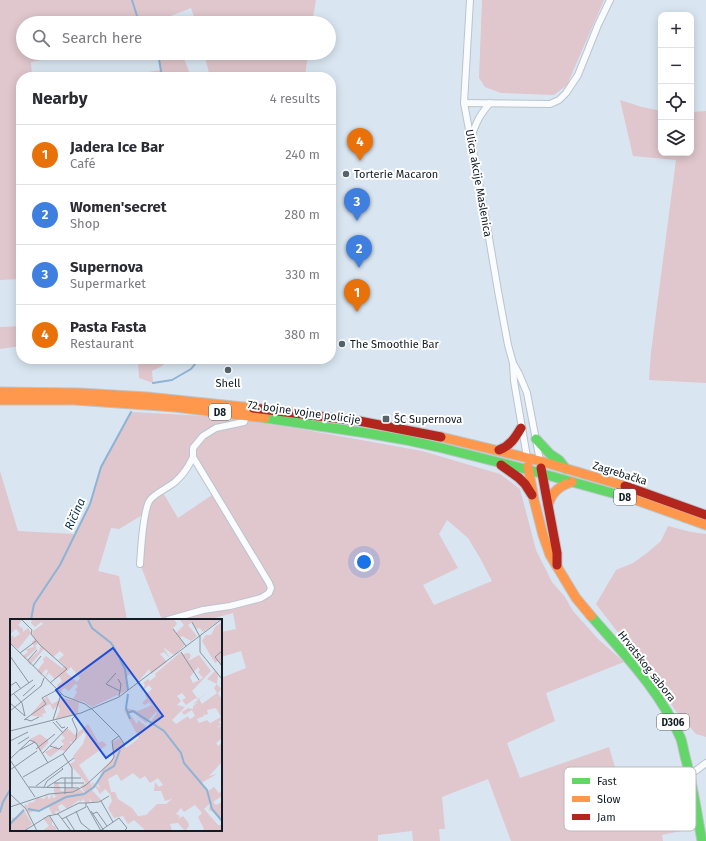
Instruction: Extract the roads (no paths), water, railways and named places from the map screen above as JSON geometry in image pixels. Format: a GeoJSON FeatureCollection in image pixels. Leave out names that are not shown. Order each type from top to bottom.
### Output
{"type":"FeatureCollection","features":[{"type":"Feature","properties":{"kind":"main road","name":"72. bojne vojne policije"},"geometry":{"type":"LineString","coordinates":[[0,392],[80,393],[147,397],[234,406],[359,422],[442,437],[527,457]]}},
{"type":"Feature","properties":{"kind":"main road","name":"72. bojne vojne policije"},"geometry":{"type":"LineString","coordinates":[[0,400],[74,400],[175,407],[246,416],[406,440],[529,470]]}},
{"type":"Feature","properties":{"kind":"main road"},"geometry":{"type":"LineString","coordinates":[[499,450],[510,446],[522,428]]}},
{"type":"Feature","properties":{"kind":"main road"},"geometry":{"type":"LineString","coordinates":[[536,439],[550,454],[559,460],[566,469]]}},
{"type":"Feature","properties":{"kind":"main road","name":"Zagrebačka"},"geometry":{"type":"LineString","coordinates":[[527,457],[637,490],[706,515]]}},
{"type":"Feature","properties":{"kind":"main road","name":"Hrvatskog sabora"},"geometry":{"type":"LineString","coordinates":[[527,457],[534,500],[546,546],[550,555],[576,598],[636,668],[667,711],[681,740],[688,767]]}},
{"type":"Feature","properties":{"kind":"main road","name":"Hrvatskog sabora"},"geometry":{"type":"LineString","coordinates":[[540,460],[557,553],[557,565]]}},
{"type":"Feature","properties":{"kind":"main road"},"geometry":{"type":"LineString","coordinates":[[497,462],[513,473],[525,484],[534,500]]}},
{"type":"Feature","properties":{"kind":"main road","name":"Zagrebačka"},"geometry":{"type":"LineString","coordinates":[[529,470],[639,501],[706,525]]}},
{"type":"Feature","properties":{"kind":"main road"},"geometry":{"type":"LineString","coordinates":[[548,507],[552,494],[557,488],[572,482]]}},
{"type":"Feature","properties":{"kind":"main road","name":"Hrvatskog sabora"},"geometry":{"type":"LineString","coordinates":[[696,803],[703,836]]}},
{"type":"Feature","properties":{"kind":"street","name":"Ulica akcije Maslenica"},"geometry":{"type":"LineString","coordinates":[[470,0],[464,103],[508,345],[513,364],[514,382],[527,457]]}},
{"type":"Feature","properties":{"kind":"street"},"geometry":{"type":"LineString","coordinates":[[464,103],[550,104],[559,100],[566,93],[578,75],[598,25],[610,0]]}},
{"type":"Feature","properties":{"kind":"street"},"geometry":{"type":"LineString","coordinates":[[470,138],[477,120],[490,103]]}},
{"type":"Feature","properties":{"kind":"street","name":"Ulica akcije Maslenica"},"geometry":{"type":"LineString","coordinates":[[513,364],[527,393],[540,460]]}},
{"type":"Feature","properties":{"kind":"street"},"geometry":{"type":"LineString","coordinates":[[140,564],[145,514],[150,498],[176,481],[187,469],[193,457],[193,448],[203,436],[216,428],[244,422],[246,416]]}},
{"type":"Feature","properties":{"kind":"street"},"geometry":{"type":"LineString","coordinates":[[172,619],[203,610],[230,606],[261,598],[269,593],[271,588],[193,457]]}},
{"type":"Feature","properties":{"kind":"street"},"geometry":{"type":"LineString","coordinates":[[696,770],[706,763]]}},
{"type":"Feature","properties":{"kind":"waterway"},"geometry":{"type":"LineString","coordinates":[[132,0],[137,16]]}},
{"type":"Feature","properties":{"kind":"waterway"},"geometry":{"type":"LineString","coordinates":[[159,60],[161,72]]}},
{"type":"Feature","properties":{"kind":"waterway"},"geometry":{"type":"LineString","coordinates":[[153,383],[172,380],[191,369],[195,364]]}},
{"type":"Feature","properties":{"kind":"waterway","name":"Ričina"},"geometry":{"type":"LineString","coordinates":[[31,619],[34,604],[60,565],[90,504],[101,467],[131,412]]}},
{"type":"Feature","properties":{"kind":"waterway","name":"Ričina"},"geometry":{"type":"LineString","coordinates":[[0,812],[3,802],[10,790]]}},
{"type":"Feature","properties":{"kind":"place","name":"Pasta Fasta"},"geometry":{"type":"Point","coordinates":[360,161]}},
{"type":"Feature","properties":{"kind":"place","name":"Torterie Macaron"},"geometry":{"type":"Point","coordinates":[346,174]}},
{"type":"Feature","properties":{"kind":"place","name":"Supernova"},"geometry":{"type":"Point","coordinates":[357,221]}},
{"type":"Feature","properties":{"kind":"place","name":"Women'secret"},"geometry":{"type":"Point","coordinates":[359,268]}},
{"type":"Feature","properties":{"kind":"place","name":"Jadera Ice Bar"},"geometry":{"type":"Point","coordinates":[357,312]}},
{"type":"Feature","properties":{"kind":"place","name":"The Smoothie Bar"},"geometry":{"type":"Point","coordinates":[342,344]}},
{"type":"Feature","properties":{"kind":"place","name":"Shell"},"geometry":{"type":"Point","coordinates":[228,370]}},
{"type":"Feature","properties":{"kind":"place","name":"ŠC Supernova"},"geometry":{"type":"Point","coordinates":[386,419]}}]}
